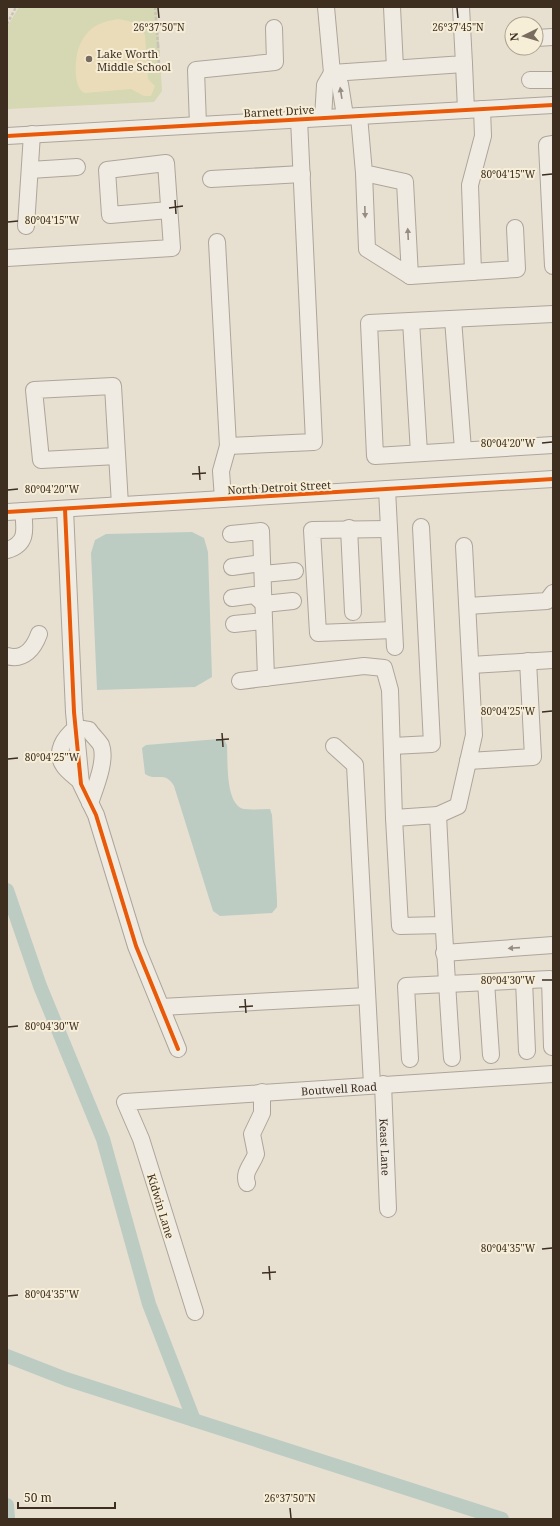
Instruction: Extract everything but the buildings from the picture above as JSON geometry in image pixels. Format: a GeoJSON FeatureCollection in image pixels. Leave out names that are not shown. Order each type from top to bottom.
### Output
{"type":"FeatureCollection","features":[{"type":"Feature","properties":{"kind":"street"},"geometry":{"type":"LineString","coordinates":[[326,7],[332,73],[340,84],[352,116],[364,173],[367,249],[410,276],[516,269],[514,228]]}},
{"type":"Feature","properties":{"kind":"street"},"geometry":{"type":"LineString","coordinates":[[392,7],[395,68]]}},
{"type":"Feature","properties":{"kind":"street"},"geometry":{"type":"LineString","coordinates":[[461,7],[464,64],[474,109],[483,136],[470,185],[473,272]]}},
{"type":"Feature","properties":{"kind":"street"},"geometry":{"type":"LineString","coordinates":[[198,125],[196,70],[275,62],[274,28]]}},
{"type":"Feature","properties":{"kind":"street"},"geometry":{"type":"LineString","coordinates":[[332,73],[464,64]]}},
{"type":"Feature","properties":{"kind":"street"},"geometry":{"type":"LineString","coordinates":[[323,118],[325,85],[332,73]]}},
{"type":"Feature","properties":{"kind":"street"},"geometry":{"type":"LineString","coordinates":[[530,80],[553,80]]}},
{"type":"Feature","properties":{"kind":"street","name":"Barnett Drive"},"geometry":{"type":"LineString","coordinates":[[7,136],[553,105]]}},
{"type":"Feature","properties":{"kind":"street"},"geometry":{"type":"LineString","coordinates":[[228,446],[314,442],[299,119]]}},
{"type":"Feature","properties":{"kind":"street"},"geometry":{"type":"LineString","coordinates":[[26,226],[32,134]]}},
{"type":"Feature","properties":{"kind":"street"},"geometry":{"type":"LineString","coordinates":[[553,144],[547,145],[553,266]]}},
{"type":"Feature","properties":{"kind":"street"},"geometry":{"type":"LineString","coordinates":[[7,258],[172,248],[166,164],[107,170],[110,215],[169,210]]}},
{"type":"Feature","properties":{"kind":"street"},"geometry":{"type":"LineString","coordinates":[[30,170],[77,167]]}},
{"type":"Feature","properties":{"kind":"street"},"geometry":{"type":"LineString","coordinates":[[364,173],[405,182],[410,276]]}},
{"type":"Feature","properties":{"kind":"street"},"geometry":{"type":"LineString","coordinates":[[211,179],[302,174]]}},
{"type":"Feature","properties":{"kind":"street"},"geometry":{"type":"LineString","coordinates":[[217,242],[228,446],[221,471],[223,499]]}},
{"type":"Feature","properties":{"kind":"street"},"geometry":{"type":"LineString","coordinates":[[553,314],[369,323],[375,456],[553,445]]}},
{"type":"Feature","properties":{"kind":"street"},"geometry":{"type":"LineString","coordinates":[[453,319],[462,450]]}},
{"type":"Feature","properties":{"kind":"street"},"geometry":{"type":"LineString","coordinates":[[410,321],[419,453]]}},
{"type":"Feature","properties":{"kind":"street"},"geometry":{"type":"LineString","coordinates":[[117,456],[41,460],[34,390],[113,386],[120,505]]}},
{"type":"Feature","properties":{"kind":"street","name":"North Detroit Street"},"geometry":{"type":"LineString","coordinates":[[7,512],[553,480]]}},
{"type":"Feature","properties":{"kind":"street"},"geometry":{"type":"LineString","coordinates":[[384,489],[389,529],[394,647]]}},
{"type":"Feature","properties":{"kind":"street"},"geometry":{"type":"LineString","coordinates":[[65,509],[76,728],[80,774],[90,803],[96,815],[136,946],[178,1049]]}},
{"type":"Feature","properties":{"kind":"street"},"geometry":{"type":"LineString","coordinates":[[7,550],[20,544],[24,537],[23,511]]}},
{"type":"Feature","properties":{"kind":"street"},"geometry":{"type":"LineString","coordinates":[[392,746],[432,744],[421,527]]}},
{"type":"Feature","properties":{"kind":"street"},"geometry":{"type":"LineString","coordinates":[[389,529],[349,528],[312,530],[318,633],[394,630]]}},
{"type":"Feature","properties":{"kind":"street"},"geometry":{"type":"LineString","coordinates":[[349,528],[353,612]]}},
{"type":"Feature","properties":{"kind":"street"},"geometry":{"type":"LineString","coordinates":[[231,534],[261,531],[266,678]]}},
{"type":"Feature","properties":{"kind":"street"},"geometry":{"type":"LineString","coordinates":[[394,818],[438,815],[458,806],[474,735],[464,546]]}},
{"type":"Feature","properties":{"kind":"street"},"geometry":{"type":"LineString","coordinates":[[232,567],[295,571]]}},
{"type":"Feature","properties":{"kind":"street"},"geometry":{"type":"LineString","coordinates":[[468,606],[547,601],[553,592]]}},
{"type":"Feature","properties":{"kind":"street"},"geometry":{"type":"LineString","coordinates":[[232,598],[254,595],[264,604],[293,601]]}},
{"type":"Feature","properties":{"kind":"street"},"geometry":{"type":"LineString","coordinates":[[234,624],[264,621]]}},
{"type":"Feature","properties":{"kind":"street"},"geometry":{"type":"LineString","coordinates":[[7,656],[20,656],[28,653],[35,645],[39,634]]}},
{"type":"Feature","properties":{"kind":"street"},"geometry":{"type":"LineString","coordinates":[[471,665],[553,660]]}},
{"type":"Feature","properties":{"kind":"street"},"geometry":{"type":"LineString","coordinates":[[468,761],[533,756],[528,662]]}},
{"type":"Feature","properties":{"kind":"street"},"geometry":{"type":"LineString","coordinates":[[240,681],[364,666],[384,668],[390,690],[394,818],[400,926],[443,925]]}},
{"type":"Feature","properties":{"kind":"street"},"geometry":{"type":"LineString","coordinates":[[76,728],[89,730],[101,745],[101,768],[90,803]]}},
{"type":"Feature","properties":{"kind":"street","name":"Keast Lane"},"geometry":{"type":"LineString","coordinates":[[334,746],[355,765],[366,996],[378,1085],[388,1209]]}},
{"type":"Feature","properties":{"kind":"street"},"geometry":{"type":"LineString","coordinates":[[80,774],[101,768]]}},
{"type":"Feature","properties":{"kind":"street"},"geometry":{"type":"LineString","coordinates":[[438,815],[444,953],[452,1058]]}},
{"type":"Feature","properties":{"kind":"street"},"geometry":{"type":"LineString","coordinates":[[444,953],[553,945]]}},
{"type":"Feature","properties":{"kind":"street"},"geometry":{"type":"LineString","coordinates":[[410,1059],[406,986],[550,979],[552,1047]]}},
{"type":"Feature","properties":{"kind":"street"},"geometry":{"type":"LineString","coordinates":[[524,980],[527,1051]]}},
{"type":"Feature","properties":{"kind":"street"},"geometry":{"type":"LineString","coordinates":[[486,982],[491,1055]]}},
{"type":"Feature","properties":{"kind":"street"},"geometry":{"type":"LineString","coordinates":[[161,1007],[366,996]]}},
{"type":"Feature","properties":{"kind":"street","name":"Boutwell Road"},"geometry":{"type":"LineString","coordinates":[[125,1102],[553,1074]]}},
{"type":"Feature","properties":{"kind":"street"},"geometry":{"type":"LineString","coordinates":[[246,1183],[246,1172],[256,1154],[252,1134],[262,1113],[262,1092]]}},
{"type":"Feature","properties":{"kind":"street","name":"Kidwin Lane"},"geometry":{"type":"LineString","coordinates":[[125,1102],[141,1139],[195,1312]]}},
{"type":"Feature","properties":{"kind":"path"},"geometry":{"type":"LineString","coordinates":[[7,24],[16,7]]}},
{"type":"Feature","properties":{"kind":"path"},"geometry":{"type":"LineString","coordinates":[[155,7],[159,45],[159,68]]}},
{"type":"Feature","properties":{"kind":"green space","name":"Lake Worth Middle School"},"geometry":{"type":"Polygon","coordinates":[[[19,7],[157,7],[162,91],[154,102],[7,109],[7,27],[19,7]]]}},
{"type":"Feature","properties":{"kind":"sand"},"geometry":{"type":"Polygon","coordinates":[[[118,19],[134,23],[143,31],[145,35],[148,79],[155,86],[151,96],[144,96],[131,89],[85,93],[78,86],[76,60],[82,40],[89,31],[96,26],[118,19]]]}},
{"type":"Feature","properties":{"kind":"shaded area"},"geometry":{"type":"Polygon","coordinates":[[[192,532],[204,538],[208,552],[212,677],[195,687],[97,690],[91,553],[95,540],[106,534],[192,532]]]}},
{"type":"Feature","properties":{"kind":"shaded area"},"geometry":{"type":"Polygon","coordinates":[[[224,739],[227,745],[229,782],[233,800],[238,806],[244,809],[270,809],[272,815],[277,907],[272,913],[220,916],[213,911],[174,786],[167,778],[153,777],[145,774],[142,748],[146,745],[224,739]]]}},
{"type":"Feature","properties":{"kind":"waterway"},"geometry":{"type":"LineString","coordinates":[[7,890],[40,986],[103,1139],[149,1304],[194,1420]]}},
{"type":"Feature","properties":{"kind":"waterway"},"geometry":{"type":"LineString","coordinates":[[7,1356],[66,1379],[502,1519]]}},
{"type":"Feature","properties":{"kind":"waterway"},"geometry":{"type":"LineString","coordinates":[[7,1505],[8,1519]]}},
{"type":"Feature","properties":{"kind":"cycle path"},"geometry":{"type":"LineString","coordinates":[[7,136],[553,105]]}},
{"type":"Feature","properties":{"kind":"cycle path"},"geometry":{"type":"LineString","coordinates":[[7,512],[553,479]]}},
{"type":"Feature","properties":{"kind":"cycle path"},"geometry":{"type":"LineString","coordinates":[[65,509],[74,712],[81,784],[96,815],[136,946],[178,1049]]}},
{"type":"Feature","properties":{"kind":"place","name":"Lake Worth Middle School"},"geometry":{"type":"Point","coordinates":[89,59]}}]}
